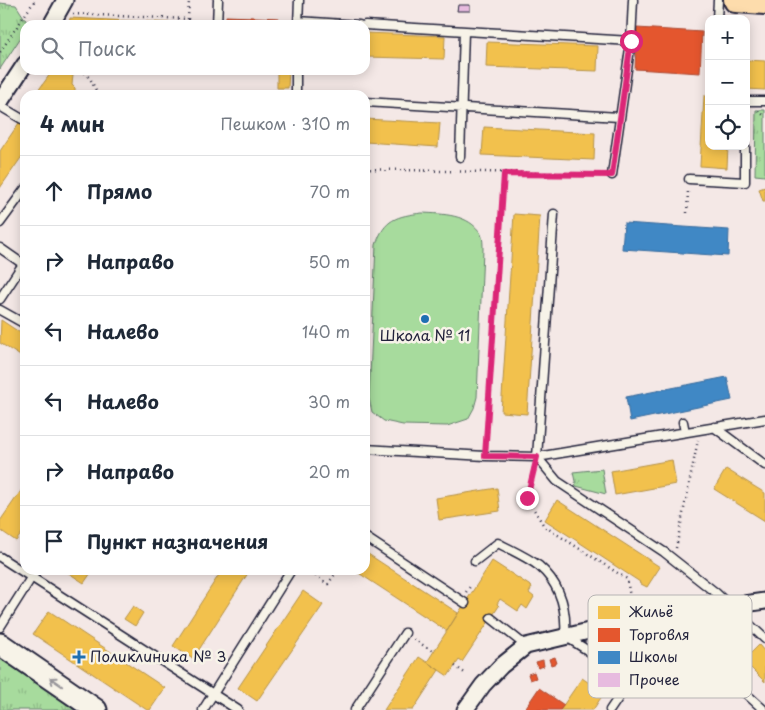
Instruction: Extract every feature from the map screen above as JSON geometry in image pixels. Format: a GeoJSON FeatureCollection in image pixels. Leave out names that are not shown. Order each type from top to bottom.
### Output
{"type":"FeatureCollection","features":[{"type":"Feature","properties":{"kind":"main road"},"geometry":{"type":"LineString","coordinates":[[736,0],[765,2]]}},
{"type":"Feature","properties":{"kind":"street"},"geometry":{"type":"LineString","coordinates":[[55,20],[67,7]]}},
{"type":"Feature","properties":{"kind":"street"},"geometry":{"type":"LineString","coordinates":[[0,104],[20,72]]}},
{"type":"Feature","properties":{"kind":"street"},"geometry":{"type":"LineString","coordinates":[[752,603],[765,601]]}},
{"type":"Feature","properties":{"kind":"street"},"geometry":{"type":"LineString","coordinates":[[465,710],[483,685],[526,646],[588,632]]}},
{"type":"Feature","properties":{"kind":"street"},"geometry":{"type":"LineString","coordinates":[[0,644],[96,710]]}},
{"type":"Feature","properties":{"kind":"lane"},"geometry":{"type":"LineString","coordinates":[[217,20],[218,0]]}},
{"type":"Feature","properties":{"kind":"lane"},"geometry":{"type":"LineString","coordinates":[[298,20],[299,0]]}},
{"type":"Feature","properties":{"kind":"lane"},"geometry":{"type":"LineString","coordinates":[[612,175],[631,41],[633,0]]}},
{"type":"Feature","properties":{"kind":"lane"},"geometry":{"type":"LineString","coordinates":[[717,15],[718,0]]}},
{"type":"Feature","properties":{"kind":"lane"},"geometry":{"type":"LineString","coordinates":[[370,25],[631,41]]}},
{"type":"Feature","properties":{"kind":"lane"},"geometry":{"type":"LineString","coordinates":[[460,157],[464,31]]}},
{"type":"Feature","properties":{"kind":"lane"},"geometry":{"type":"LineString","coordinates":[[296,75],[296,90]]}},
{"type":"Feature","properties":{"kind":"lane"},"geometry":{"type":"LineString","coordinates":[[750,101],[765,101]]}},
{"type":"Feature","properties":{"kind":"lane"},"geometry":{"type":"LineString","coordinates":[[370,102],[619,117]]}},
{"type":"Feature","properties":{"kind":"lane"},"geometry":{"type":"LineString","coordinates":[[0,104],[20,118]]}},
{"type":"Feature","properties":{"kind":"lane"},"geometry":{"type":"LineString","coordinates":[[689,179],[745,182],[745,150]]}},
{"type":"Feature","properties":{"kind":"lane"},"geometry":{"type":"LineString","coordinates":[[0,223],[20,197]]}},
{"type":"Feature","properties":{"kind":"lane"},"geometry":{"type":"LineString","coordinates":[[554,214],[537,457],[557,481],[673,559],[717,595]]}},
{"type":"Feature","properties":{"kind":"lane"},"geometry":{"type":"LineString","coordinates":[[0,248],[20,262]]}},
{"type":"Feature","properties":{"kind":"lane"},"geometry":{"type":"LineString","coordinates":[[0,299],[20,269]]}},
{"type":"Feature","properties":{"kind":"lane"},"geometry":{"type":"LineString","coordinates":[[0,310],[20,321]]}},
{"type":"Feature","properties":{"kind":"lane"},"geometry":{"type":"LineString","coordinates":[[370,449],[537,457],[765,419]]}},
{"type":"Feature","properties":{"kind":"lane"},"geometry":{"type":"LineString","coordinates":[[683,422],[685,432]]}},
{"type":"Feature","properties":{"kind":"lane"},"geometry":{"type":"LineString","coordinates":[[714,427],[765,465]]}},
{"type":"Feature","properties":{"kind":"lane"},"geometry":{"type":"LineString","coordinates":[[370,540],[465,603]]}},
{"type":"Feature","properties":{"kind":"lane"},"geometry":{"type":"LineString","coordinates":[[475,561],[498,543],[539,566],[558,587],[566,621],[565,636],[588,651]]}},
{"type":"Feature","properties":{"kind":"lane"},"geometry":{"type":"LineString","coordinates":[[0,557],[20,566]]}},
{"type":"Feature","properties":{"kind":"lane"},"geometry":{"type":"LineString","coordinates":[[0,627],[33,575]]}},
{"type":"Feature","properties":{"kind":"lane"},"geometry":{"type":"LineString","coordinates":[[37,575],[238,710]]}},
{"type":"Feature","properties":{"kind":"lane"},"geometry":{"type":"LineString","coordinates":[[203,710],[288,575]]}},
{"type":"Feature","properties":{"kind":"lane"},"geometry":{"type":"LineString","coordinates":[[491,618],[526,646]]}},
{"type":"Feature","properties":{"kind":"lane"},"geometry":{"type":"LineString","coordinates":[[752,627],[765,639]]}},
{"type":"Feature","properties":{"kind":"lane"},"geometry":{"type":"LineString","coordinates":[[355,710],[405,633]]}},
{"type":"Feature","properties":{"kind":"lane"},"geometry":{"type":"LineString","coordinates":[[610,710],[618,698]]}},
{"type":"Feature","properties":{"kind":"lane"},"geometry":{"type":"LineString","coordinates":[[751,698],[764,710]]}},
{"type":"Feature","properties":{"kind":"path"},"geometry":{"type":"LineString","coordinates":[[22,20],[35,0]]}},
{"type":"Feature","properties":{"kind":"path"},"geometry":{"type":"LineString","coordinates":[[67,7],[188,19],[189,0]]}},
{"type":"Feature","properties":{"kind":"path"},"geometry":{"type":"LineString","coordinates":[[0,52],[20,22]]}},
{"type":"Feature","properties":{"kind":"path"},"geometry":{"type":"LineString","coordinates":[[86,75],[90,78],[96,90]]}},
{"type":"Feature","properties":{"kind":"path"},"geometry":{"type":"LineString","coordinates":[[370,170],[612,175]]}},
{"type":"Feature","properties":{"kind":"path"},"geometry":{"type":"LineString","coordinates":[[485,456],[504,174]]}},
{"type":"Feature","properties":{"kind":"path"},"geometry":{"type":"LineString","coordinates":[[687,213],[689,179]]}},
{"type":"Feature","properties":{"kind":"path"},"geometry":{"type":"LineString","coordinates":[[673,559],[700,430]]}},
{"type":"Feature","properties":{"kind":"path"},"geometry":{"type":"LineString","coordinates":[[537,457],[527,498],[544,526],[627,579],[630,595]]}},
{"type":"Feature","properties":{"kind":"path"},"geometry":{"type":"LineString","coordinates":[[314,575],[328,584],[334,575]]}},
{"type":"Feature","properties":{"kind":"path"},"geometry":{"type":"LineString","coordinates":[[405,633],[433,652]]}},
{"type":"Feature","properties":{"kind":"path"},"geometry":{"type":"LineString","coordinates":[[455,666],[466,674]]}},
{"type":"Feature","properties":{"kind":"green space"},"geometry":{"type":"Polygon","coordinates":[[[0,3],[16,5],[26,20],[20,20],[20,39],[0,69],[0,3]]]}},
{"type":"Feature","properties":{"kind":"green space"},"geometry":{"type":"Polygon","coordinates":[[[756,110],[765,110],[765,176],[755,175],[756,110]]]}},
{"type":"Feature","properties":{"kind":"green space","name":"Школа № 11"},"geometry":{"type":"Polygon","coordinates":[[[422,213],[455,216],[470,222],[476,227],[483,241],[477,397],[468,419],[447,426],[403,425],[384,421],[372,412],[370,403],[376,245],[379,236],[387,224],[405,216],[422,213]]]}},
{"type":"Feature","properties":{"kind":"green space"},"geometry":{"type":"Polygon","coordinates":[[[602,469],[606,494],[576,486],[573,472],[602,469]]]}},
{"type":"Feature","properties":{"kind":"green space"},"geometry":{"type":"Polygon","coordinates":[[[0,659],[77,710],[0,710],[0,659]]]}},
{"type":"Feature","properties":{"kind":"building: Жильё"},"geometry":{"type":"Polygon","coordinates":[[[70,18],[111,20],[70,20],[70,18]]]}},
{"type":"Feature","properties":{"kind":"building: Жильё"},"geometry":{"type":"Polygon","coordinates":[[[370,33],[445,36],[444,59],[370,57],[370,33]]]}},
{"type":"Feature","properties":{"kind":"building: Жильё"},"geometry":{"type":"Polygon","coordinates":[[[487,42],[598,46],[597,71],[486,67],[487,42]]]}},
{"type":"Feature","properties":{"kind":"building: Жильё"},"geometry":{"type":"Polygon","coordinates":[[[750,60],[765,61],[765,90],[750,89],[750,60]]]}},
{"type":"Feature","properties":{"kind":"building: Жильё"},"geometry":{"type":"Polygon","coordinates":[[[49,75],[73,75],[72,85],[75,90],[39,90],[49,75]]]}},
{"type":"Feature","properties":{"kind":"building: Жильё"},"geometry":{"type":"Polygon","coordinates":[[[277,75],[289,75],[288,88],[277,88],[277,75]]]}},
{"type":"Feature","properties":{"kind":"building: Жильё"},"geometry":{"type":"Polygon","coordinates":[[[705,96],[705,150],[728,150],[727,168],[700,166],[705,96]]]}},
{"type":"Feature","properties":{"kind":"building: Жильё"},"geometry":{"type":"Polygon","coordinates":[[[370,119],[440,123],[438,147],[370,142],[370,119]]]}},
{"type":"Feature","properties":{"kind":"building: Жильё"},"geometry":{"type":"Polygon","coordinates":[[[20,121],[20,159],[0,188],[0,151],[20,121]]]}},
{"type":"Feature","properties":{"kind":"building: Жильё"},"geometry":{"type":"Polygon","coordinates":[[[484,127],[595,133],[594,160],[482,155],[484,127]]]}},
{"type":"Feature","properties":{"kind":"building: Жильё"},"geometry":{"type":"Polygon","coordinates":[[[765,187],[765,201],[763,201],[759,189],[765,187]]]}},
{"type":"Feature","properties":{"kind":"building: Жильё"},"geometry":{"type":"Polygon","coordinates":[[[514,214],[540,216],[527,414],[501,412],[514,214]]]}},
{"type":"Feature","properties":{"kind":"building: Жильё"},"geometry":{"type":"Polygon","coordinates":[[[1,320],[20,333],[20,356],[0,343],[1,320]]]}},
{"type":"Feature","properties":{"kind":"building: Жильё"},"geometry":{"type":"Polygon","coordinates":[[[672,460],[676,484],[615,495],[611,471],[672,460]]]}},
{"type":"Feature","properties":{"kind":"building: Жильё"},"geometry":{"type":"Polygon","coordinates":[[[726,469],[765,493],[765,521],[714,489],[726,469]]]}},
{"type":"Feature","properties":{"kind":"building: Жильё"},"geometry":{"type":"Polygon","coordinates":[[[497,488],[500,511],[439,520],[436,498],[497,488]]]}},
{"type":"Feature","properties":{"kind":"building: Жильё"},"geometry":{"type":"Polygon","coordinates":[[[20,492],[20,536],[16,541],[0,530],[0,521],[20,492]]]}},
{"type":"Feature","properties":{"kind":"building: Жильё"},"geometry":{"type":"Polygon","coordinates":[[[557,500],[660,567],[647,587],[545,520],[557,500]]]}},
{"type":"Feature","properties":{"kind":"building: Жильё"},"geometry":{"type":"Polygon","coordinates":[[[370,555],[458,613],[447,631],[362,575],[370,575],[370,555]]]}},
{"type":"Feature","properties":{"kind":"building: Жильё"},"geometry":{"type":"Polygon","coordinates":[[[492,561],[532,587],[529,593],[534,597],[527,609],[522,605],[518,611],[500,599],[497,604],[499,606],[462,662],[459,660],[448,676],[427,662],[492,561]]]}},
{"type":"Feature","properties":{"kind":"building: Жильё"},"geometry":{"type":"Polygon","coordinates":[[[72,575],[90,575],[84,583],[72,575]]]}},
{"type":"Feature","properties":{"kind":"building: Жильё"},"geometry":{"type":"Polygon","coordinates":[[[219,575],[247,575],[193,659],[173,646],[219,575]]]}},
{"type":"Feature","properties":{"kind":"building: Жильё"},"geometry":{"type":"Polygon","coordinates":[[[303,591],[323,605],[257,701],[238,688],[303,591]]]}},
{"type":"Feature","properties":{"kind":"building: Жильё"},"geometry":{"type":"Polygon","coordinates":[[[133,606],[143,613],[135,626],[124,619],[133,606]]]}},
{"type":"Feature","properties":{"kind":"building: Жильё"},"geometry":{"type":"Polygon","coordinates":[[[49,611],[165,688],[150,710],[147,710],[33,634],[49,611]]]}},
{"type":"Feature","properties":{"kind":"building: Жильё"},"geometry":{"type":"Polygon","coordinates":[[[759,645],[765,652],[765,682],[752,669],[752,652],[759,645]]]}},
{"type":"Feature","properties":{"kind":"building: Жильё"},"geometry":{"type":"Polygon","coordinates":[[[419,657],[439,670],[413,710],[384,710],[419,657]]]}},
{"type":"Feature","properties":{"kind":"building: Жильё"},"geometry":{"type":"Polygon","coordinates":[[[582,678],[588,682],[588,698],[601,698],[593,710],[560,710],[582,678]]]}},
{"type":"Feature","properties":{"kind":"building: Торговля"},"geometry":{"type":"Polygon","coordinates":[[[226,16],[279,18],[279,20],[226,20],[226,16]]]}},
{"type":"Feature","properties":{"kind":"building: Торговля"},"geometry":{"type":"Polygon","coordinates":[[[637,28],[702,32],[700,73],[635,69],[637,28]]]}},
{"type":"Feature","properties":{"kind":"building: Торговля"},"geometry":{"type":"Polygon","coordinates":[[[555,657],[557,663],[551,665],[549,659],[555,657]]]}},
{"type":"Feature","properties":{"kind":"building: Торговля"},"geometry":{"type":"Polygon","coordinates":[[[543,660],[544,666],[538,668],[536,662],[543,660]]]}},
{"type":"Feature","properties":{"kind":"building: Торговля"},"geometry":{"type":"Polygon","coordinates":[[[534,672],[536,678],[530,680],[528,674],[534,672]]]}},
{"type":"Feature","properties":{"kind":"building: Торговля"},"geometry":{"type":"Polygon","coordinates":[[[539,688],[564,705],[560,710],[524,710],[539,688]]]}},
{"type":"Feature","properties":{"kind":"building: Школы"},"geometry":{"type":"Polygon","coordinates":[[[624,223],[729,230],[728,256],[622,249],[624,223]]]}},
{"type":"Feature","properties":{"kind":"building: Школы"},"geometry":{"type":"Polygon","coordinates":[[[727,377],[732,400],[630,421],[626,397],[727,377]]]}},
{"type":"Feature","properties":{"kind":"building: Прочее"},"geometry":{"type":"Polygon","coordinates":[[[458,5],[470,5],[470,11],[457,11],[458,5]]]}},
{"type":"Feature","properties":{"kind":"place","name":"Школа № 11"},"geometry":{"type":"Point","coordinates":[425,319]}},
{"type":"Feature","properties":{"kind":"place","name":"Поликлиника № 3"},"geometry":{"type":"Point","coordinates":[79,657]}},
{"type":"Feature","properties":{"kind":"route"},"geometry":{"type":"LineString","coordinates":[[527,498],[537,457],[485,456],[504,174],[612,175],[631,41]]}}]}
